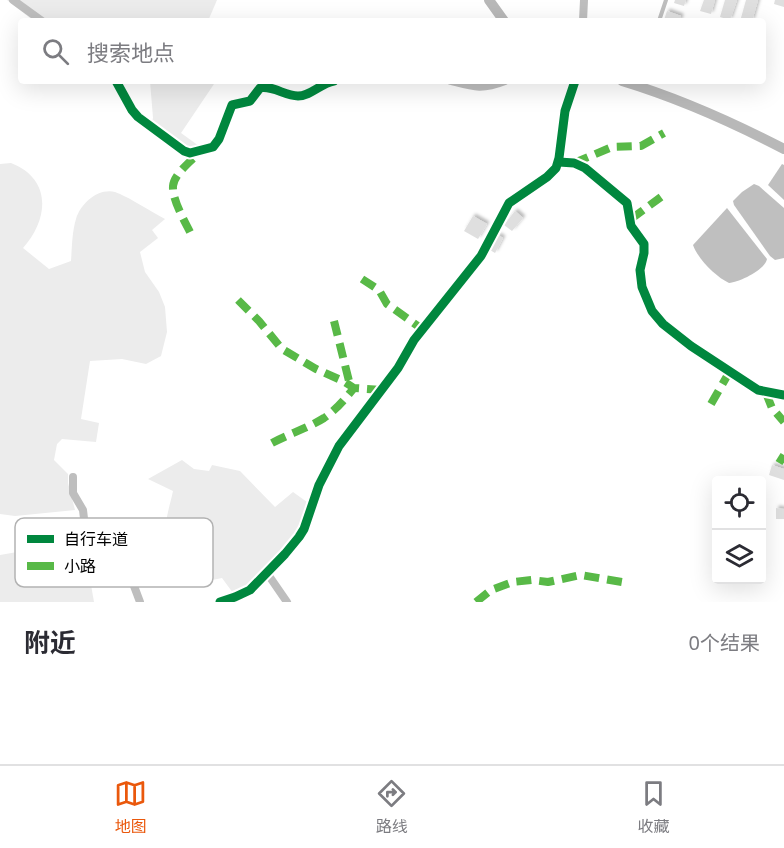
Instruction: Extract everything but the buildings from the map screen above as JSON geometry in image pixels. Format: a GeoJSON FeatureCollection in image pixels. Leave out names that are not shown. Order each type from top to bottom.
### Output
{"type":"FeatureCollection","features":[{"type":"Feature","properties":{"kind":"street"},"geometry":{"type":"LineString","coordinates":[[13,0],[38,18]]}},
{"type":"Feature","properties":{"kind":"street"},"geometry":{"type":"LineString","coordinates":[[489,0],[502,18]]}},
{"type":"Feature","properties":{"kind":"street"},"geometry":{"type":"LineString","coordinates":[[583,18],[584,0]]}},
{"type":"Feature","properties":{"kind":"street"},"geometry":{"type":"LineString","coordinates":[[118,84],[138,117],[190,153],[213,147],[219,139],[232,105],[250,101],[260,88],[266,87],[300,96],[321,84]]}},
{"type":"Feature","properties":{"kind":"street"},"geometry":{"type":"LineString","coordinates":[[462,84],[476,88],[489,88],[498,84]]}},
{"type":"Feature","properties":{"kind":"street"},"geometry":{"type":"LineString","coordinates":[[220,602],[249,590],[285,554],[304,529],[310,508],[333,455],[398,368],[414,340],[481,256],[509,203],[547,177],[556,168],[559,162],[562,124],[574,84]]}},
{"type":"Feature","properties":{"kind":"street"},"geometry":{"type":"LineString","coordinates":[[631,84],[693,106],[784,149]]}},
{"type":"Feature","properties":{"kind":"street"},"geometry":{"type":"LineString","coordinates":[[559,162],[574,163],[585,168],[627,203],[632,226],[644,244],[640,270],[642,288],[652,311],[663,324],[691,346],[758,390],[784,395]]}},
{"type":"Feature","properties":{"kind":"street"},"geometry":{"type":"LineString","coordinates":[[72,477],[73,493],[83,510],[84,518]]}},
{"type":"Feature","properties":{"kind":"street"},"geometry":{"type":"LineString","coordinates":[[267,573],[287,602]]}},
{"type":"Feature","properties":{"kind":"street"},"geometry":{"type":"LineString","coordinates":[[134,587],[140,602]]}},
{"type":"Feature","properties":{"kind":"lane"},"geometry":{"type":"LineString","coordinates":[[660,18],[666,0]]}},
{"type":"Feature","properties":{"kind":"shaded area"},"geometry":{"type":"Polygon","coordinates":[[[7,0],[217,0],[209,18],[30,18],[7,0]]]}},
{"type":"Feature","properties":{"kind":"shaded area"},"geometry":{"type":"Polygon","coordinates":[[[150,84],[214,84],[181,133],[199,146],[191,150],[180,146],[151,124],[153,118],[150,84]]]}},
{"type":"Feature","properties":{"kind":"shaded area"},"geometry":{"type":"Polygon","coordinates":[[[11,163],[24,170],[34,179],[40,189],[42,201],[38,225],[23,248],[49,269],[71,261],[78,213],[86,202],[102,192],[115,192],[165,219],[152,230],[158,238],[140,252],[145,272],[159,292],[165,307],[167,332],[161,356],[146,364],[122,359],[90,361],[81,419],[99,423],[96,442],[62,439],[57,444],[54,460],[68,474],[75,510],[15,516],[0,514],[0,164],[11,163]]]}},
{"type":"Feature","properties":{"kind":"shaded area"},"geometry":{"type":"Polygon","coordinates":[[[782,164],[784,165],[784,200],[768,185],[782,164]]]}},
{"type":"Feature","properties":{"kind":"shaded area"},"geometry":{"type":"Polygon","coordinates":[[[754,184],[784,208],[784,258],[775,260],[770,256],[734,205],[733,201],[754,184]]]}},
{"type":"Feature","properties":{"kind":"shaded area"},"geometry":{"type":"Polygon","coordinates":[[[727,208],[767,259],[762,267],[751,275],[729,283],[708,267],[693,245],[727,208]]]}},
{"type":"Feature","properties":{"kind":"shaded area"},"geometry":{"type":"Polygon","coordinates":[[[182,460],[194,469],[209,471],[212,465],[240,471],[275,507],[293,492],[307,502],[303,516],[289,543],[258,577],[233,593],[222,578],[213,580],[213,518],[167,518],[173,491],[148,479],[182,460]]]}},
{"type":"Feature","properties":{"kind":"shaded area"},"geometry":{"type":"Polygon","coordinates":[[[15,552],[15,587],[91,587],[94,602],[0,602],[0,555],[15,552]]]}},
{"type":"Feature","properties":{"kind":"marked path"},"geometry":{"type":"LineString","coordinates":[[574,163],[612,147],[641,146],[664,133]]}},
{"type":"Feature","properties":{"kind":"marked path"},"geometry":{"type":"LineString","coordinates":[[190,232],[176,203],[173,186],[180,172],[200,152]]}},
{"type":"Feature","properties":{"kind":"marked path"},"geometry":{"type":"LineString","coordinates":[[631,219],[661,197]]}},
{"type":"Feature","properties":{"kind":"marked path"},"geometry":{"type":"LineString","coordinates":[[362,279],[379,290],[387,304],[422,329]]}},
{"type":"Feature","properties":{"kind":"marked path"},"geometry":{"type":"LineString","coordinates":[[238,300],[282,349],[354,388],[382,390]]}},
{"type":"Feature","properties":{"kind":"marked path"},"geometry":{"type":"LineString","coordinates":[[334,321],[350,385]]}},
{"type":"Feature","properties":{"kind":"marked path"},"geometry":{"type":"LineString","coordinates":[[711,404],[730,371]]}},
{"type":"Feature","properties":{"kind":"marked path"},"geometry":{"type":"LineString","coordinates":[[272,443],[324,418],[354,388]]}},
{"type":"Feature","properties":{"kind":"marked path"},"geometry":{"type":"LineString","coordinates":[[766,393],[772,408],[784,422]]}},
{"type":"Feature","properties":{"kind":"marked path"},"geometry":{"type":"LineString","coordinates":[[779,463],[784,455]]}},
{"type":"Feature","properties":{"kind":"marked path"},"geometry":{"type":"LineString","coordinates":[[476,602],[491,590],[513,582],[532,580],[548,582],[581,575],[622,582]]}},
{"type":"Feature","properties":{"kind":"cycle path"},"geometry":{"type":"LineString","coordinates":[[118,84],[138,117],[190,153],[213,147],[219,139],[232,105],[250,101],[260,88],[265,87],[298,96],[307,94],[325,84]]}},
{"type":"Feature","properties":{"kind":"cycle path"},"geometry":{"type":"LineString","coordinates":[[220,602],[250,590],[299,537],[319,485],[339,446],[398,368],[414,340],[481,256],[509,203],[547,177],[556,168],[565,111],[574,84]]}},
{"type":"Feature","properties":{"kind":"cycle path"},"geometry":{"type":"LineString","coordinates":[[559,162],[574,163],[585,168],[627,203],[631,226],[644,244],[640,270],[642,287],[652,311],[663,324],[691,346],[758,390],[784,395]]}}]}
